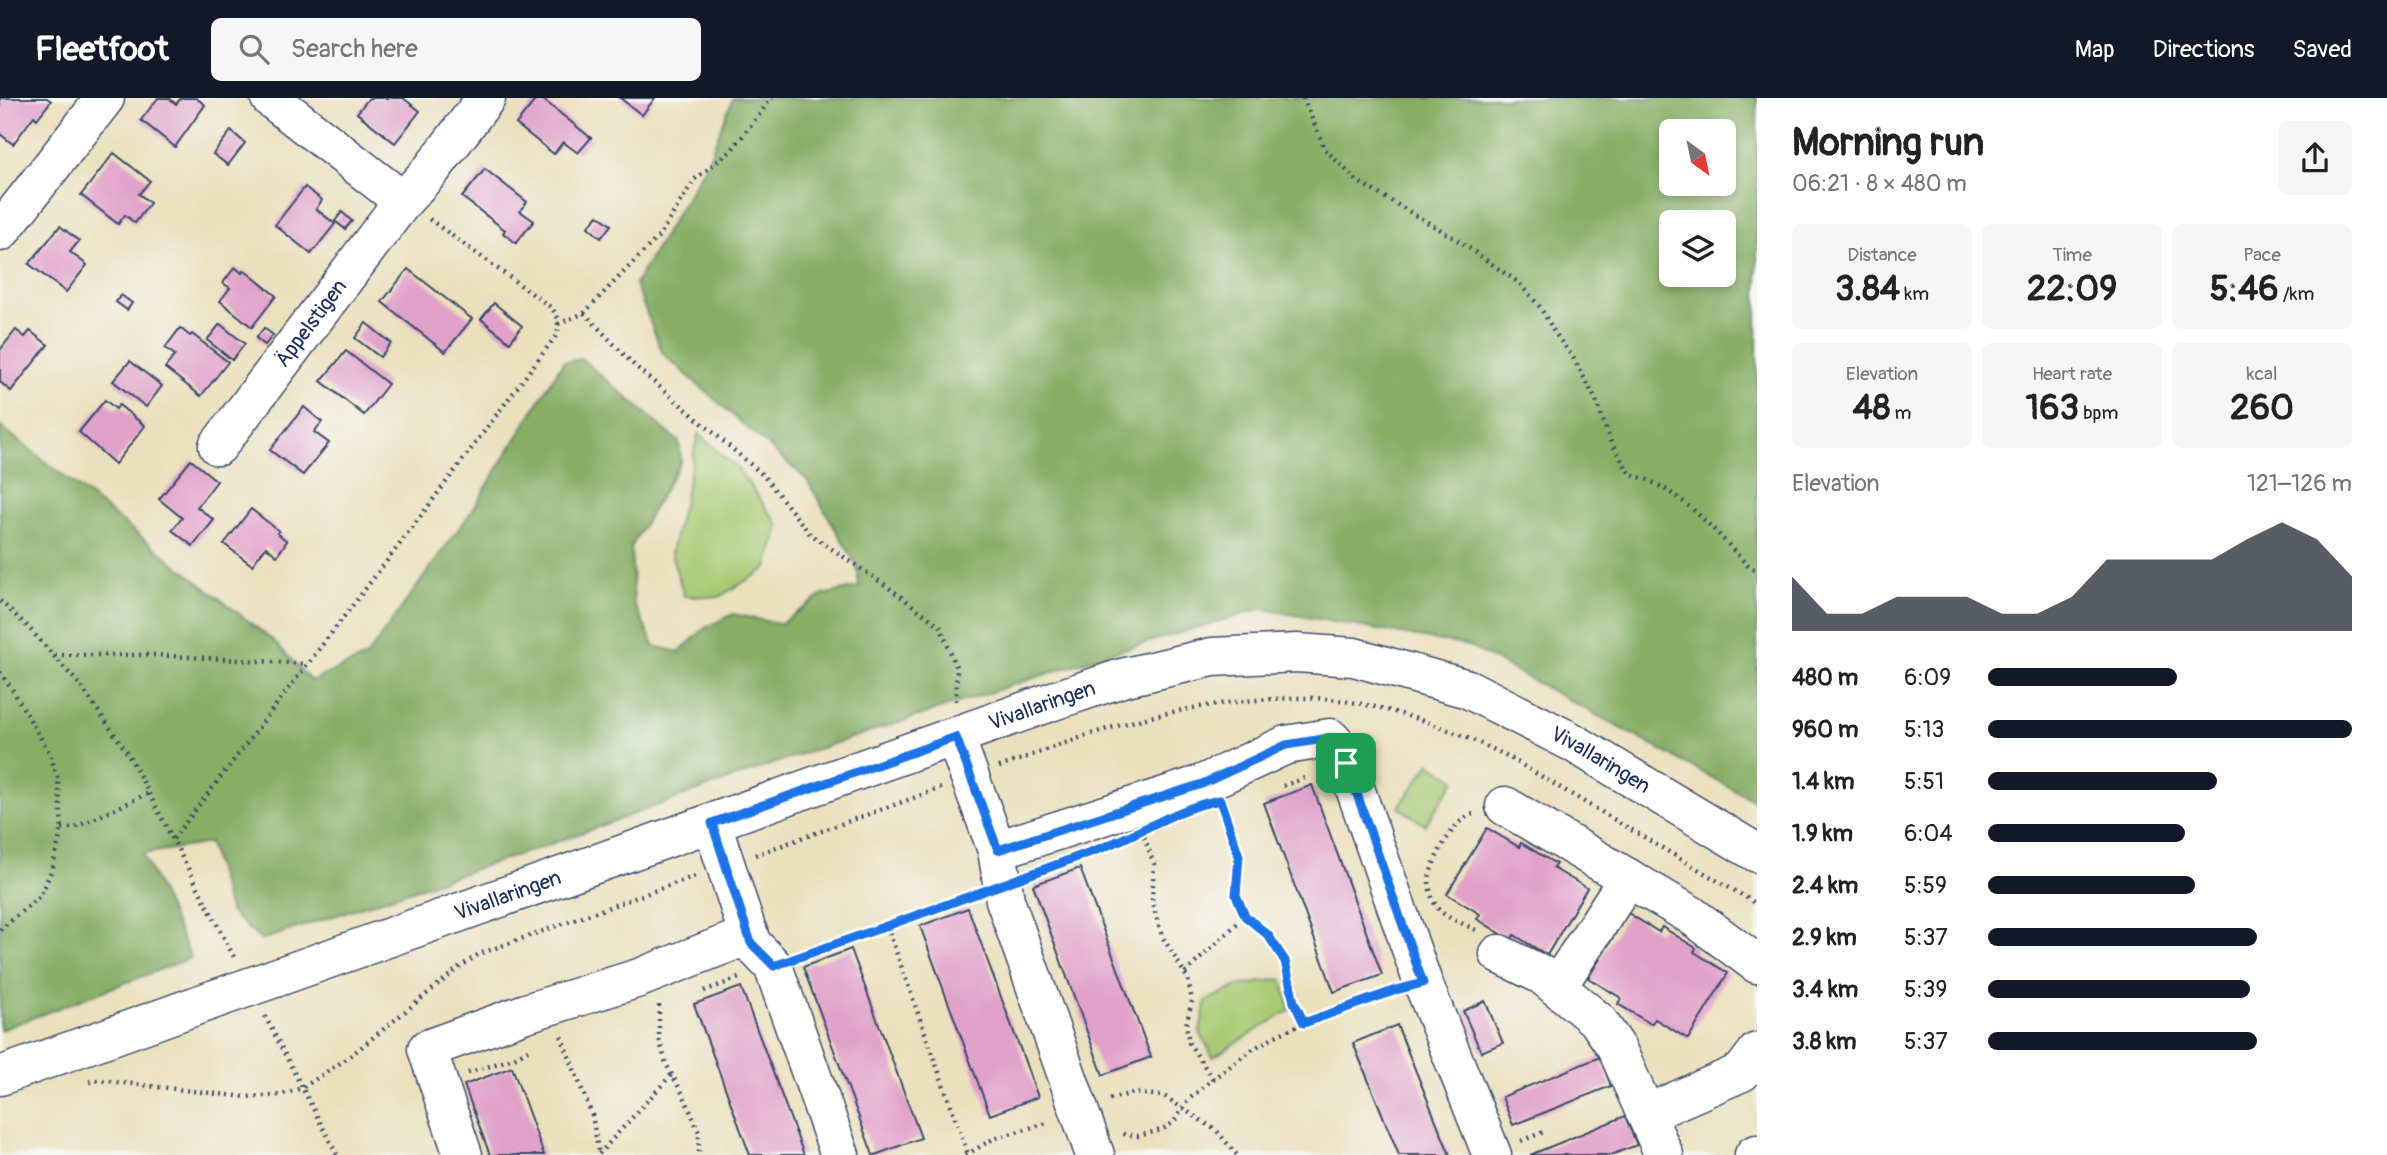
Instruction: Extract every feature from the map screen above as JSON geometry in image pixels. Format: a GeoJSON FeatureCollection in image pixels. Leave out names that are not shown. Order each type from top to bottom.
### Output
{"type":"FeatureCollection","features":[{"type":"Feature","properties":{"kind":"street"},"geometry":{"type":"LineString","coordinates":[[0,232],[105,98]]}},
{"type":"Feature","properties":{"kind":"street"},"geometry":{"type":"LineString","coordinates":[[270,98],[403,201]]}},
{"type":"Feature","properties":{"kind":"street","name":"Äppelstigen"},"geometry":{"type":"LineString","coordinates":[[218,446],[403,201],[432,169],[486,98]]}},
{"type":"Feature","properties":{"kind":"street","name":"Vivallaringen"},"geometry":{"type":"LineString","coordinates":[[0,1076],[215,999],[269,995],[712,823],[1122,678],[1199,660],[1297,653],[1354,657],[1468,690],[1572,742],[1757,853]]}},
{"type":"Feature","properties":{"kind":"street"},"geometry":{"type":"LineString","coordinates":[[956,737],[1000,868],[1005,900],[1085,1127]]}},
{"type":"Feature","properties":{"kind":"street"},"geometry":{"type":"LineString","coordinates":[[1000,868],[1202,784],[1286,745],[1330,738],[1342,751],[1423,983],[1500,1151]]}},
{"type":"Feature","properties":{"kind":"street"},"geometry":{"type":"LineString","coordinates":[[1505,806],[1691,915],[1757,964]]}},
{"type":"Feature","properties":{"kind":"street"},"geometry":{"type":"LineString","coordinates":[[712,823],[751,943],[774,966],[840,1155]]}},
{"type":"Feature","properties":{"kind":"street"},"geometry":{"type":"LineString","coordinates":[[1557,988],[1628,878]]}},
{"type":"Feature","properties":{"kind":"street"},"geometry":{"type":"LineString","coordinates":[[463,1155],[427,1049],[526,1013],[639,978],[749,935]]}},
{"type":"Feature","properties":{"kind":"street"},"geometry":{"type":"LineString","coordinates":[[1499,954],[1542,975],[1598,1021],[1616,1047],[1664,1155]]}},
{"type":"Feature","properties":{"kind":"street"},"geometry":{"type":"LineString","coordinates":[[1646,1114],[1742,1072],[1757,1052]]}},
{"type":"Feature","properties":{"kind":"path"},"geometry":{"type":"LineString","coordinates":[[558,324],[584,313],[660,235],[694,180],[732,150],[772,98]]}},
{"type":"Feature","properties":{"kind":"path"},"geometry":{"type":"LineString","coordinates":[[1303,98],[1325,149],[1357,181],[1456,239],[1519,284],[1540,307],[1574,359],[1595,398],[1611,442],[1630,474],[1650,479],[1686,503],[1749,567],[1757,570]]}},
{"type":"Feature","properties":{"kind":"path"},"geometry":{"type":"LineString","coordinates":[[173,839],[558,333],[558,318],[552,308],[403,201]]}},
{"type":"Feature","properties":{"kind":"path"},"geometry":{"type":"LineString","coordinates":[[584,313],[634,365],[763,475],[810,534],[940,626],[957,669],[956,737]]}},
{"type":"Feature","properties":{"kind":"path"},"geometry":{"type":"LineString","coordinates":[[0,601],[54,655],[130,754],[239,967]]}},
{"type":"Feature","properties":{"kind":"path"},"geometry":{"type":"LineString","coordinates":[[54,655],[154,655],[307,664]]}},
{"type":"Feature","properties":{"kind":"path"},"geometry":{"type":"LineString","coordinates":[[0,673],[49,751],[58,779],[62,828],[52,869],[41,895],[0,930]]}},
{"type":"Feature","properties":{"kind":"path"},"geometry":{"type":"LineString","coordinates":[[79,1083],[99,1080],[245,1097],[280,1095],[302,1088],[348,1058],[479,954],[1113,727],[1161,714],[1233,702],[1310,698],[1367,706],[1462,734],[1505,755],[1757,904]]}},
{"type":"Feature","properties":{"kind":"path"},"geometry":{"type":"LineString","coordinates":[[1275,789],[1346,763]]}},
{"type":"Feature","properties":{"kind":"path"},"geometry":{"type":"LineString","coordinates":[[62,828],[74,828],[149,793]]}},
{"type":"Feature","properties":{"kind":"path"},"geometry":{"type":"LineString","coordinates":[[1220,800],[1239,856],[1236,895],[1245,916],[1268,935],[1285,961],[1294,1002],[1304,1023]]}},
{"type":"Feature","properties":{"kind":"path"},"geometry":{"type":"LineString","coordinates":[[1499,954],[1482,933],[1440,911],[1431,895],[1430,876],[1448,836],[1466,816],[1505,806]]}},
{"type":"Feature","properties":{"kind":"path"},"geometry":{"type":"LineString","coordinates":[[1142,830],[1154,864],[1152,902],[1162,936],[1188,979],[1192,1002],[1186,1025],[1189,1043],[1213,1079]]}},
{"type":"Feature","properties":{"kind":"path"},"geometry":{"type":"LineString","coordinates":[[702,992],[887,926],[1000,868]]}},
{"type":"Feature","properties":{"kind":"path"},"geometry":{"type":"LineString","coordinates":[[1185,973],[1245,916]]}},
{"type":"Feature","properties":{"kind":"path"},"geometry":{"type":"LineString","coordinates":[[887,926],[967,1154],[993,1139],[1046,1122],[1138,1136],[1161,1130],[1173,1122],[1189,1099],[1253,1049],[1304,1023],[1423,983]]}},
{"type":"Feature","properties":{"kind":"path"},"geometry":{"type":"LineString","coordinates":[[269,995],[302,1088],[337,1155]]}},
{"type":"Feature","properties":{"kind":"path"},"geometry":{"type":"LineString","coordinates":[[646,1005],[666,1005]]}},
{"type":"Feature","properties":{"kind":"path"},"geometry":{"type":"LineString","coordinates":[[659,1005],[660,1038],[666,1064],[684,1096],[699,1132],[699,1155]]}},
{"type":"Feature","properties":{"kind":"path"},"geometry":{"type":"LineString","coordinates":[[569,1030],[558,1034],[592,1115],[599,1155]]}},
{"type":"Feature","properties":{"kind":"path"},"geometry":{"type":"LineString","coordinates":[[439,1083],[514,1058],[535,1046]]}},
{"type":"Feature","properties":{"kind":"path"},"geometry":{"type":"LineString","coordinates":[[599,1155],[672,1075]]}},
{"type":"Feature","properties":{"kind":"path"},"geometry":{"type":"LineString","coordinates":[[1085,1127],[1133,1093],[1164,1096],[1217,1131],[1237,1155]]}},
{"type":"Feature","properties":{"kind":"path"},"geometry":{"type":"LineString","coordinates":[[1500,1151],[1546,1131]]}},
{"type":"Feature","properties":{"kind":"green space"},"geometry":{"type":"Polygon","coordinates":[[[733,98],[1757,98],[1757,802],[1469,646],[1261,609],[1101,656],[778,762],[545,846],[261,940],[229,911],[209,843],[143,854],[191,958],[0,1030],[0,426],[275,642],[311,681],[366,657],[473,509],[563,362],[582,359],[679,442],[681,461],[631,547],[634,604],[654,646],[679,652],[705,628],[733,614],[780,624],[823,595],[859,587],[857,566],[807,480],[663,354],[635,284],[707,163],[733,98]]]}},
{"type":"Feature","properties":{"kind":"green space"},"geometry":{"type":"Polygon","coordinates":[[[698,434],[738,469],[779,526],[767,568],[719,597],[684,596],[671,553],[698,434]]]}},
{"type":"Feature","properties":{"kind":"green space"},"geometry":{"type":"Polygon","coordinates":[[[1430,763],[1455,780],[1425,825],[1399,807],[1430,763]]]}},
{"type":"Feature","properties":{"kind":"green space"},"geometry":{"type":"Polygon","coordinates":[[[1282,979],[1290,1010],[1213,1057],[1200,1032],[1206,1001],[1238,986],[1282,979]]]}},
{"type":"Feature","properties":{"kind":"building"},"geometry":{"type":"Polygon","coordinates":[[[0,98],[47,98],[51,101],[37,119],[34,116],[13,144],[0,134],[0,98]]]}},
{"type":"Feature","properties":{"kind":"building"},"geometry":{"type":"Polygon","coordinates":[[[158,98],[169,98],[176,104],[181,98],[196,98],[205,105],[175,147],[141,120],[158,98]]]}},
{"type":"Feature","properties":{"kind":"building"},"geometry":{"type":"Polygon","coordinates":[[[369,98],[403,98],[420,111],[395,143],[357,113],[369,98]]]}},
{"type":"Feature","properties":{"kind":"building"},"geometry":{"type":"Polygon","coordinates":[[[537,98],[541,98],[591,138],[578,153],[563,142],[554,154],[516,124],[537,98]]]}},
{"type":"Feature","properties":{"kind":"building"},"geometry":{"type":"Polygon","coordinates":[[[620,98],[655,98],[642,115],[620,98]]]}},
{"type":"Feature","properties":{"kind":"building"},"geometry":{"type":"Polygon","coordinates":[[[231,131],[245,143],[228,165],[213,154],[231,131]]]}},
{"type":"Feature","properties":{"kind":"building"},"geometry":{"type":"Polygon","coordinates":[[[114,153],[150,181],[139,194],[150,203],[135,223],[125,215],[118,224],[81,195],[114,153]]]}},
{"type":"Feature","properties":{"kind":"building"},"geometry":{"type":"Polygon","coordinates":[[[485,169],[527,202],[520,211],[534,221],[516,243],[503,233],[505,230],[462,197],[485,169]]]}},
{"type":"Feature","properties":{"kind":"building"},"geometry":{"type":"Polygon","coordinates":[[[305,187],[322,200],[316,209],[335,224],[311,254],[275,225],[305,187]]]}},
{"type":"Feature","properties":{"kind":"building"},"geometry":{"type":"Polygon","coordinates":[[[342,212],[352,221],[345,229],[335,221],[342,212]]]}},
{"type":"Feature","properties":{"kind":"building"},"geometry":{"type":"Polygon","coordinates":[[[598,215],[611,225],[601,238],[588,227],[598,215]]]}},
{"type":"Feature","properties":{"kind":"building"},"geometry":{"type":"Polygon","coordinates":[[[60,226],[79,241],[70,252],[87,265],[66,292],[29,264],[60,226]]]}},
{"type":"Feature","properties":{"kind":"building"},"geometry":{"type":"Polygon","coordinates":[[[235,267],[242,273],[244,270],[276,296],[252,327],[220,301],[230,288],[223,283],[235,267]]]}},
{"type":"Feature","properties":{"kind":"building"},"geometry":{"type":"Polygon","coordinates":[[[408,269],[472,319],[445,352],[382,302],[408,269]]]}},
{"type":"Feature","properties":{"kind":"building"},"geometry":{"type":"Polygon","coordinates":[[[121,295],[132,303],[127,310],[116,302],[121,295]]]}},
{"type":"Feature","properties":{"kind":"building"},"geometry":{"type":"Polygon","coordinates":[[[494,303],[522,326],[510,342],[481,319],[494,303]]]}},
{"type":"Feature","properties":{"kind":"building"},"geometry":{"type":"Polygon","coordinates":[[[366,323],[391,343],[380,357],[355,338],[366,323]]]}},
{"type":"Feature","properties":{"kind":"building"},"geometry":{"type":"Polygon","coordinates":[[[220,324],[245,344],[232,360],[207,340],[220,324]]]}},
{"type":"Feature","properties":{"kind":"building"},"geometry":{"type":"Polygon","coordinates":[[[180,328],[228,362],[201,396],[165,368],[175,355],[165,348],[180,328]]]}},
{"type":"Feature","properties":{"kind":"building"},"geometry":{"type":"Polygon","coordinates":[[[264,328],[273,335],[265,345],[256,338],[264,328]]]}},
{"type":"Feature","properties":{"kind":"building"},"geometry":{"type":"Polygon","coordinates":[[[16,330],[25,337],[30,331],[48,345],[11,391],[0,382],[0,350],[16,330]]]}},
{"type":"Feature","properties":{"kind":"building"},"geometry":{"type":"Polygon","coordinates":[[[346,351],[388,384],[364,415],[321,381],[346,351]]]}},
{"type":"Feature","properties":{"kind":"building"},"geometry":{"type":"Polygon","coordinates":[[[130,361],[162,386],[146,407],[113,381],[130,361]]]}},
{"type":"Feature","properties":{"kind":"building"},"geometry":{"type":"Polygon","coordinates":[[[105,400],[116,409],[119,405],[145,426],[115,464],[79,432],[105,400]]]}},
{"type":"Feature","properties":{"kind":"building"},"geometry":{"type":"Polygon","coordinates":[[[304,407],[322,422],[314,432],[329,443],[303,475],[270,450],[304,407]]]}},
{"type":"Feature","properties":{"kind":"building"},"geometry":{"type":"Polygon","coordinates":[[[191,460],[217,481],[197,507],[214,520],[193,546],[172,530],[182,518],[159,499],[191,460]]]}},
{"type":"Feature","properties":{"kind":"building"},"geometry":{"type":"Polygon","coordinates":[[[251,509],[279,531],[277,533],[287,541],[277,556],[266,547],[252,565],[224,544],[251,509]]]}},
{"type":"Feature","properties":{"kind":"building"},"geometry":{"type":"Polygon","coordinates":[[[1312,785],[1382,975],[1334,992],[1264,803],[1312,785]]]}},
{"type":"Feature","properties":{"kind":"building"},"geometry":{"type":"Polygon","coordinates":[[[1487,828],[1519,847],[1521,843],[1556,864],[1553,868],[1587,888],[1547,955],[1514,935],[1511,940],[1477,919],[1480,914],[1447,894],[1487,828]]]}},
{"type":"Feature","properties":{"kind":"building"},"geometry":{"type":"Polygon","coordinates":[[[1080,868],[1151,1057],[1103,1075],[1033,885],[1080,868]]]}},
{"type":"Feature","properties":{"kind":"building"},"geometry":{"type":"Polygon","coordinates":[[[968,908],[1038,1097],[990,1115],[920,926],[968,908]]]}},
{"type":"Feature","properties":{"kind":"building"},"geometry":{"type":"Polygon","coordinates":[[[1628,913],[1659,932],[1662,927],[1696,948],[1694,952],[1728,973],[1688,1039],[1655,1019],[1651,1024],[1618,1004],[1621,998],[1588,978],[1628,913]]]}},
{"type":"Feature","properties":{"kind":"building"},"geometry":{"type":"Polygon","coordinates":[[[851,949],[921,1138],[875,1155],[803,967],[851,949]]]}},
{"type":"Feature","properties":{"kind":"building"},"geometry":{"type":"Polygon","coordinates":[[[741,987],[804,1155],[750,1155],[694,1004],[741,987]]]}},
{"type":"Feature","properties":{"kind":"building"},"geometry":{"type":"Polygon","coordinates":[[[1485,1001],[1503,1043],[1481,1052],[1463,1011],[1485,1001]]]}},
{"type":"Feature","properties":{"kind":"building"},"geometry":{"type":"Polygon","coordinates":[[[1397,1025],[1450,1155],[1399,1155],[1353,1043],[1397,1025]]]}},
{"type":"Feature","properties":{"kind":"building"},"geometry":{"type":"Polygon","coordinates":[[[1600,1057],[1611,1086],[1513,1125],[1502,1097],[1600,1057]]]}},
{"type":"Feature","properties":{"kind":"building"},"geometry":{"type":"Polygon","coordinates":[[[512,1067],[544,1155],[490,1155],[464,1085],[512,1067]]]}},
{"type":"Feature","properties":{"kind":"building"},"geometry":{"type":"Polygon","coordinates":[[[1625,1116],[1637,1145],[1611,1155],[1530,1155],[1625,1116]]]}},
{"type":"Feature","properties":{"kind":"route"},"geometry":{"type":"LineString","coordinates":[[956,737],[998,850],[1202,784],[1286,745],[1330,738],[1342,751],[1346,763],[1423,983],[1304,1023],[1294,1002],[1285,961],[1268,935],[1245,916],[1236,895],[1239,856],[1220,800],[1176,812],[1108,846],[1003,886],[774,966],[751,943],[712,823],[956,737]]}}]}
